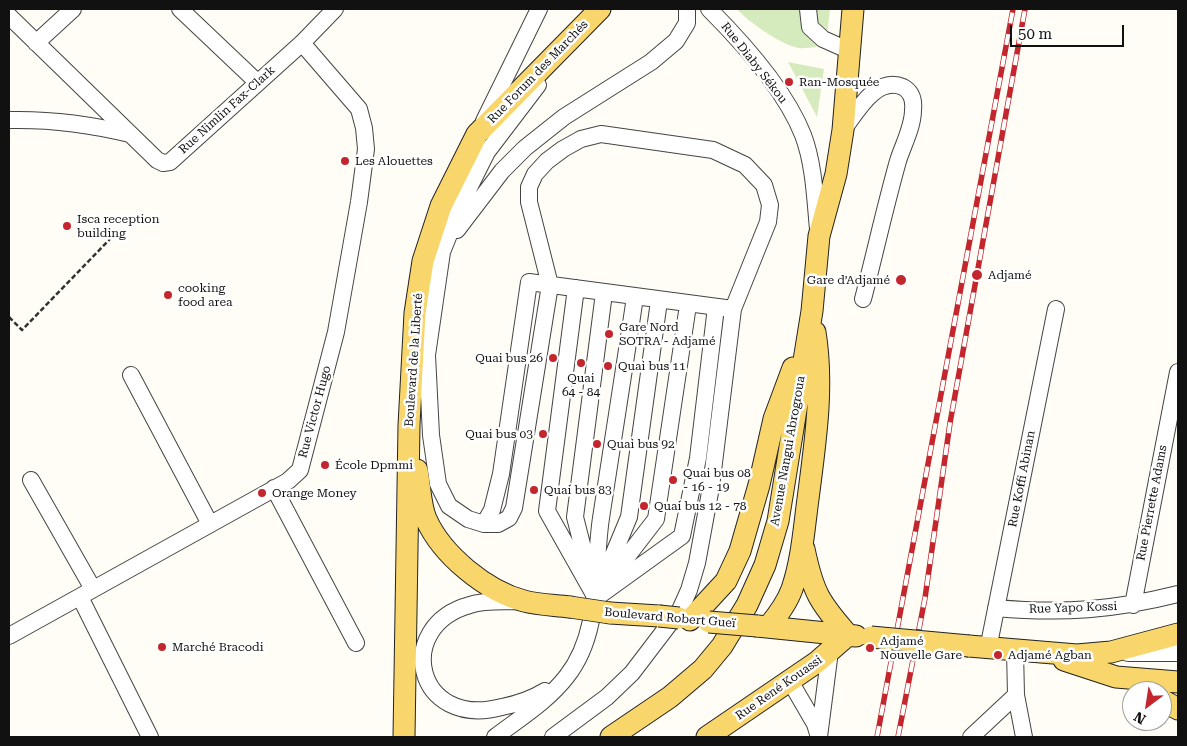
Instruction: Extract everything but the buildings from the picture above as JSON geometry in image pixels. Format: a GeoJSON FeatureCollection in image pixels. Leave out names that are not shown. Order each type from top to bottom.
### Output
{"type":"FeatureCollection","features":[{"type":"Feature","properties":{"kind":"main road","name":"Rue Forum des Marchés"},"geometry":{"type":"LineString","coordinates":[[477,134],[600,9]]}},
{"type":"Feature","properties":{"kind":"main road","name":"Avenue Nangui Abrogroua"},"geometry":{"type":"LineString","coordinates":[[611,737],[670,697],[703,670],[722,646],[747,605],[765,565],[778,521],[812,311],[819,236],[836,174],[843,130],[853,9]]}},
{"type":"Feature","properties":{"kind":"main road","name":"Boulevard de la Liberté"},"geometry":{"type":"LineString","coordinates":[[404,737],[409,425],[415,313],[423,261],[441,206],[477,134]]}},
{"type":"Feature","properties":{"kind":"main road","name":"Avenue Nangui Abrogroua"},"geometry":{"type":"LineString","coordinates":[[762,626],[784,606],[792,588],[802,544],[818,418],[818,362],[812,311]]}},
{"type":"Feature","properties":{"kind":"main road"},"geometry":{"type":"LineString","coordinates":[[684,619],[726,581],[740,551],[759,485],[774,419],[807,335]]}},
{"type":"Feature","properties":{"kind":"main road","name":"Boulevard Robert Gueï"},"geometry":{"type":"LineString","coordinates":[[409,425],[426,517],[435,536],[452,557],[471,574],[500,591],[524,601],[610,613],[1043,654],[1077,655],[1112,652],[1178,634]]}},
{"type":"Feature","properties":{"kind":"main road"},"geometry":{"type":"LineString","coordinates":[[802,544],[811,580],[818,598],[848,635]]}},
{"type":"Feature","properties":{"kind":"main road","name":"Rue René Kouassi"},"geometry":{"type":"LineString","coordinates":[[707,737],[790,681],[848,635]]}},
{"type":"Feature","properties":{"kind":"main road","name":"Boulevard Robert Gueï"},"geometry":{"type":"LineString","coordinates":[[1043,654],[1116,677],[1178,682]]}},
{"type":"Feature","properties":{"kind":"main road"},"geometry":{"type":"LineString","coordinates":[[1116,677],[1124,681]]}},
{"type":"Feature","properties":{"kind":"street"},"geometry":{"type":"LineString","coordinates":[[36,43],[73,9]]}},
{"type":"Feature","properties":{"kind":"street"},"geometry":{"type":"LineString","coordinates":[[180,9],[257,82]]}},
{"type":"Feature","properties":{"kind":"street","name":"Rue Nimlin Fax-Clark"},"geometry":{"type":"LineString","coordinates":[[9,16],[157,160],[163,163],[170,162],[302,42],[335,9]]}},
{"type":"Feature","properties":{"kind":"street","name":"Boulevard de la Liberté"},"geometry":{"type":"LineString","coordinates":[[477,134],[539,9]]}},
{"type":"Feature","properties":{"kind":"street"},"geometry":{"type":"LineString","coordinates":[[553,737],[607,697],[632,673],[680,610],[689,590],[697,563],[711,487],[733,310],[768,222],[770,205],[764,185],[746,165],[713,150],[601,134],[581,139],[547,161],[536,174],[529,187],[529,202],[550,285],[514,508],[509,518],[498,524],[484,524],[468,519],[449,506],[438,484],[431,435],[427,355],[442,252],[462,202],[487,152],[528,96],[604,9]]}},
{"type":"Feature","properties":{"kind":"street"},"geometry":{"type":"LineString","coordinates":[[442,252],[502,170],[525,148],[564,117],[650,62],[676,41],[687,23],[688,9]]}},
{"type":"Feature","properties":{"kind":"street","name":"Rue Diaby Sékou"},"geometry":{"type":"LineString","coordinates":[[709,9],[748,52],[783,97],[802,134],[812,168],[819,236]]}},
{"type":"Feature","properties":{"kind":"street"},"geometry":{"type":"LineString","coordinates":[[806,10],[810,27],[823,39],[850,51]]}},
{"type":"Feature","properties":{"kind":"street","name":"Rue Victor Hugo"},"geometry":{"type":"LineString","coordinates":[[9,636],[296,476],[300,470],[336,332],[359,202],[366,149],[364,128],[358,109],[302,42]]}},
{"type":"Feature","properties":{"kind":"street"},"geometry":{"type":"LineString","coordinates":[[843,130],[868,97],[882,86],[894,84],[905,88],[914,99],[913,112],[898,160],[863,299]]}},
{"type":"Feature","properties":{"kind":"street"},"geometry":{"type":"LineString","coordinates":[[9,120],[40,120],[89,124],[130,134]]}},
{"type":"Feature","properties":{"kind":"street"},"geometry":{"type":"LineString","coordinates":[[550,285],[733,310]]}},
{"type":"Feature","properties":{"kind":"street"},"geometry":{"type":"LineString","coordinates":[[576,288],[547,511],[596,598]]}},
{"type":"Feature","properties":{"kind":"street"},"geometry":{"type":"LineString","coordinates":[[596,598],[575,517],[604,293]]}},
{"type":"Feature","properties":{"kind":"street"},"geometry":{"type":"LineString","coordinates":[[596,598],[600,521],[635,297]]}},
{"type":"Feature","properties":{"kind":"street"},"geometry":{"type":"LineString","coordinates":[[496,737],[539,705],[568,675],[581,652],[596,598],[629,517],[659,301]]}},
{"type":"Feature","properties":{"kind":"street"},"geometry":{"type":"LineString","coordinates":[[596,598],[656,519],[688,305]]}},
{"type":"Feature","properties":{"kind":"street"},"geometry":{"type":"LineString","coordinates":[[596,598],[682,536],[698,458],[716,307]]}},
{"type":"Feature","properties":{"kind":"street","name":"Rue Koffi Abinan"},"geometry":{"type":"LineString","coordinates":[[979,647],[996,608],[1056,310]]}},
{"type":"Feature","properties":{"kind":"street","name":"Rue Pierrette Adams"},"geometry":{"type":"LineString","coordinates":[[1133,605],[1178,372]]}},
{"type":"Feature","properties":{"kind":"street"},"geometry":{"type":"LineString","coordinates":[[131,374],[210,524]]}},
{"type":"Feature","properties":{"kind":"street"},"geometry":{"type":"LineString","coordinates":[[32,480],[87,593],[150,737]]}},
{"type":"Feature","properties":{"kind":"street"},"geometry":{"type":"LineString","coordinates":[[274,488],[356,643]]}},
{"type":"Feature","properties":{"kind":"street","name":"Rue Yapo Kossi"},"geometry":{"type":"LineString","coordinates":[[996,608],[1054,611],[1100,610],[1133,605],[1178,594]]}},
{"type":"Feature","properties":{"kind":"street"},"geometry":{"type":"LineString","coordinates":[[524,601],[470,604],[451,613],[433,629],[426,642],[422,661],[428,682],[438,697],[455,708],[471,712],[494,710],[518,704],[541,693],[568,675]]}},
{"type":"Feature","properties":{"kind":"street"},"geometry":{"type":"LineString","coordinates":[[819,737],[830,651]]}},
{"type":"Feature","properties":{"kind":"street"},"geometry":{"type":"LineString","coordinates":[[1015,651],[1016,695],[1024,737]]}},
{"type":"Feature","properties":{"kind":"street"},"geometry":{"type":"LineString","coordinates":[[1112,652],[1178,653]]}},
{"type":"Feature","properties":{"kind":"street"},"geometry":{"type":"LineString","coordinates":[[790,681],[815,724],[819,737]]}},
{"type":"Feature","properties":{"kind":"street"},"geometry":{"type":"LineString","coordinates":[[971,737],[1016,695]]}},
{"type":"Feature","properties":{"kind":"path"},"geometry":{"type":"LineString","coordinates":[[9,317],[22,330],[110,239]]}},
{"type":"Feature","properties":{"kind":"green space"},"geometry":{"type":"Polygon","coordinates":[[[737,9],[830,9],[826,45],[799,48],[784,43],[749,20],[737,9]]]}},
{"type":"Feature","properties":{"kind":"green space"},"geometry":{"type":"Polygon","coordinates":[[[788,62],[824,69],[817,117],[788,62]]]}},
{"type":"Feature","properties":{"kind":"railway"},"geometry":{"type":"LineString","coordinates":[[877,737],[1013,9]]}},
{"type":"Feature","properties":{"kind":"railway"},"geometry":{"type":"LineString","coordinates":[[898,737],[925,598],[950,423],[1025,9]]}},
{"type":"Feature","properties":{"kind":"place","name":"Ran-Mosquée"},"geometry":{"type":"Point","coordinates":[789,82]}},
{"type":"Feature","properties":{"kind":"place","name":"Les Alouettes"},"geometry":{"type":"Point","coordinates":[345,161]}},
{"type":"Feature","properties":{"kind":"place","name":"Isca reception building"},"geometry":{"type":"Point","coordinates":[67,226]}},
{"type":"Feature","properties":{"kind":"place","name":"Adjamé"},"geometry":{"type":"Point","coordinates":[977,275]}},
{"type":"Feature","properties":{"kind":"place","name":"Gare d’Adjamé"},"geometry":{"type":"Point","coordinates":[901,280]}},
{"type":"Feature","properties":{"kind":"place","name":"cooking food area"},"geometry":{"type":"Point","coordinates":[168,295]}},
{"type":"Feature","properties":{"kind":"place","name":"Gare Nord SOTRA - Adjamé"},"geometry":{"type":"Point","coordinates":[609,334]}},
{"type":"Feature","properties":{"kind":"place","name":"Quai bus 26"},"geometry":{"type":"Point","coordinates":[553,358]}},
{"type":"Feature","properties":{"kind":"place","name":"Quai 64 - 84"},"geometry":{"type":"Point","coordinates":[581,363]}},
{"type":"Feature","properties":{"kind":"place","name":"Quai bus 11"},"geometry":{"type":"Point","coordinates":[608,366]}},
{"type":"Feature","properties":{"kind":"place","name":"Quai bus 03"},"geometry":{"type":"Point","coordinates":[543,434]}},
{"type":"Feature","properties":{"kind":"place","name":"Quai bus 92"},"geometry":{"type":"Point","coordinates":[597,444]}},
{"type":"Feature","properties":{"kind":"place","name":"École Dpmmi"},"geometry":{"type":"Point","coordinates":[325,465]}},
{"type":"Feature","properties":{"kind":"place","name":"Quai bus 08 - 16 - 19"},"geometry":{"type":"Point","coordinates":[673,480]}},
{"type":"Feature","properties":{"kind":"place","name":"Quai bus 83"},"geometry":{"type":"Point","coordinates":[534,490]}},
{"type":"Feature","properties":{"kind":"place","name":"Orange Money"},"geometry":{"type":"Point","coordinates":[262,493]}},
{"type":"Feature","properties":{"kind":"place","name":"Quai bus 12 - 78"},"geometry":{"type":"Point","coordinates":[644,506]}},
{"type":"Feature","properties":{"kind":"place","name":"Marché Bracodi"},"geometry":{"type":"Point","coordinates":[162,647]}},
{"type":"Feature","properties":{"kind":"place","name":"Adjamé Nouvelle Gare"},"geometry":{"type":"Point","coordinates":[870,648]}},
{"type":"Feature","properties":{"kind":"place","name":"Adjamé Agban"},"geometry":{"type":"Point","coordinates":[998,655]}}]}
